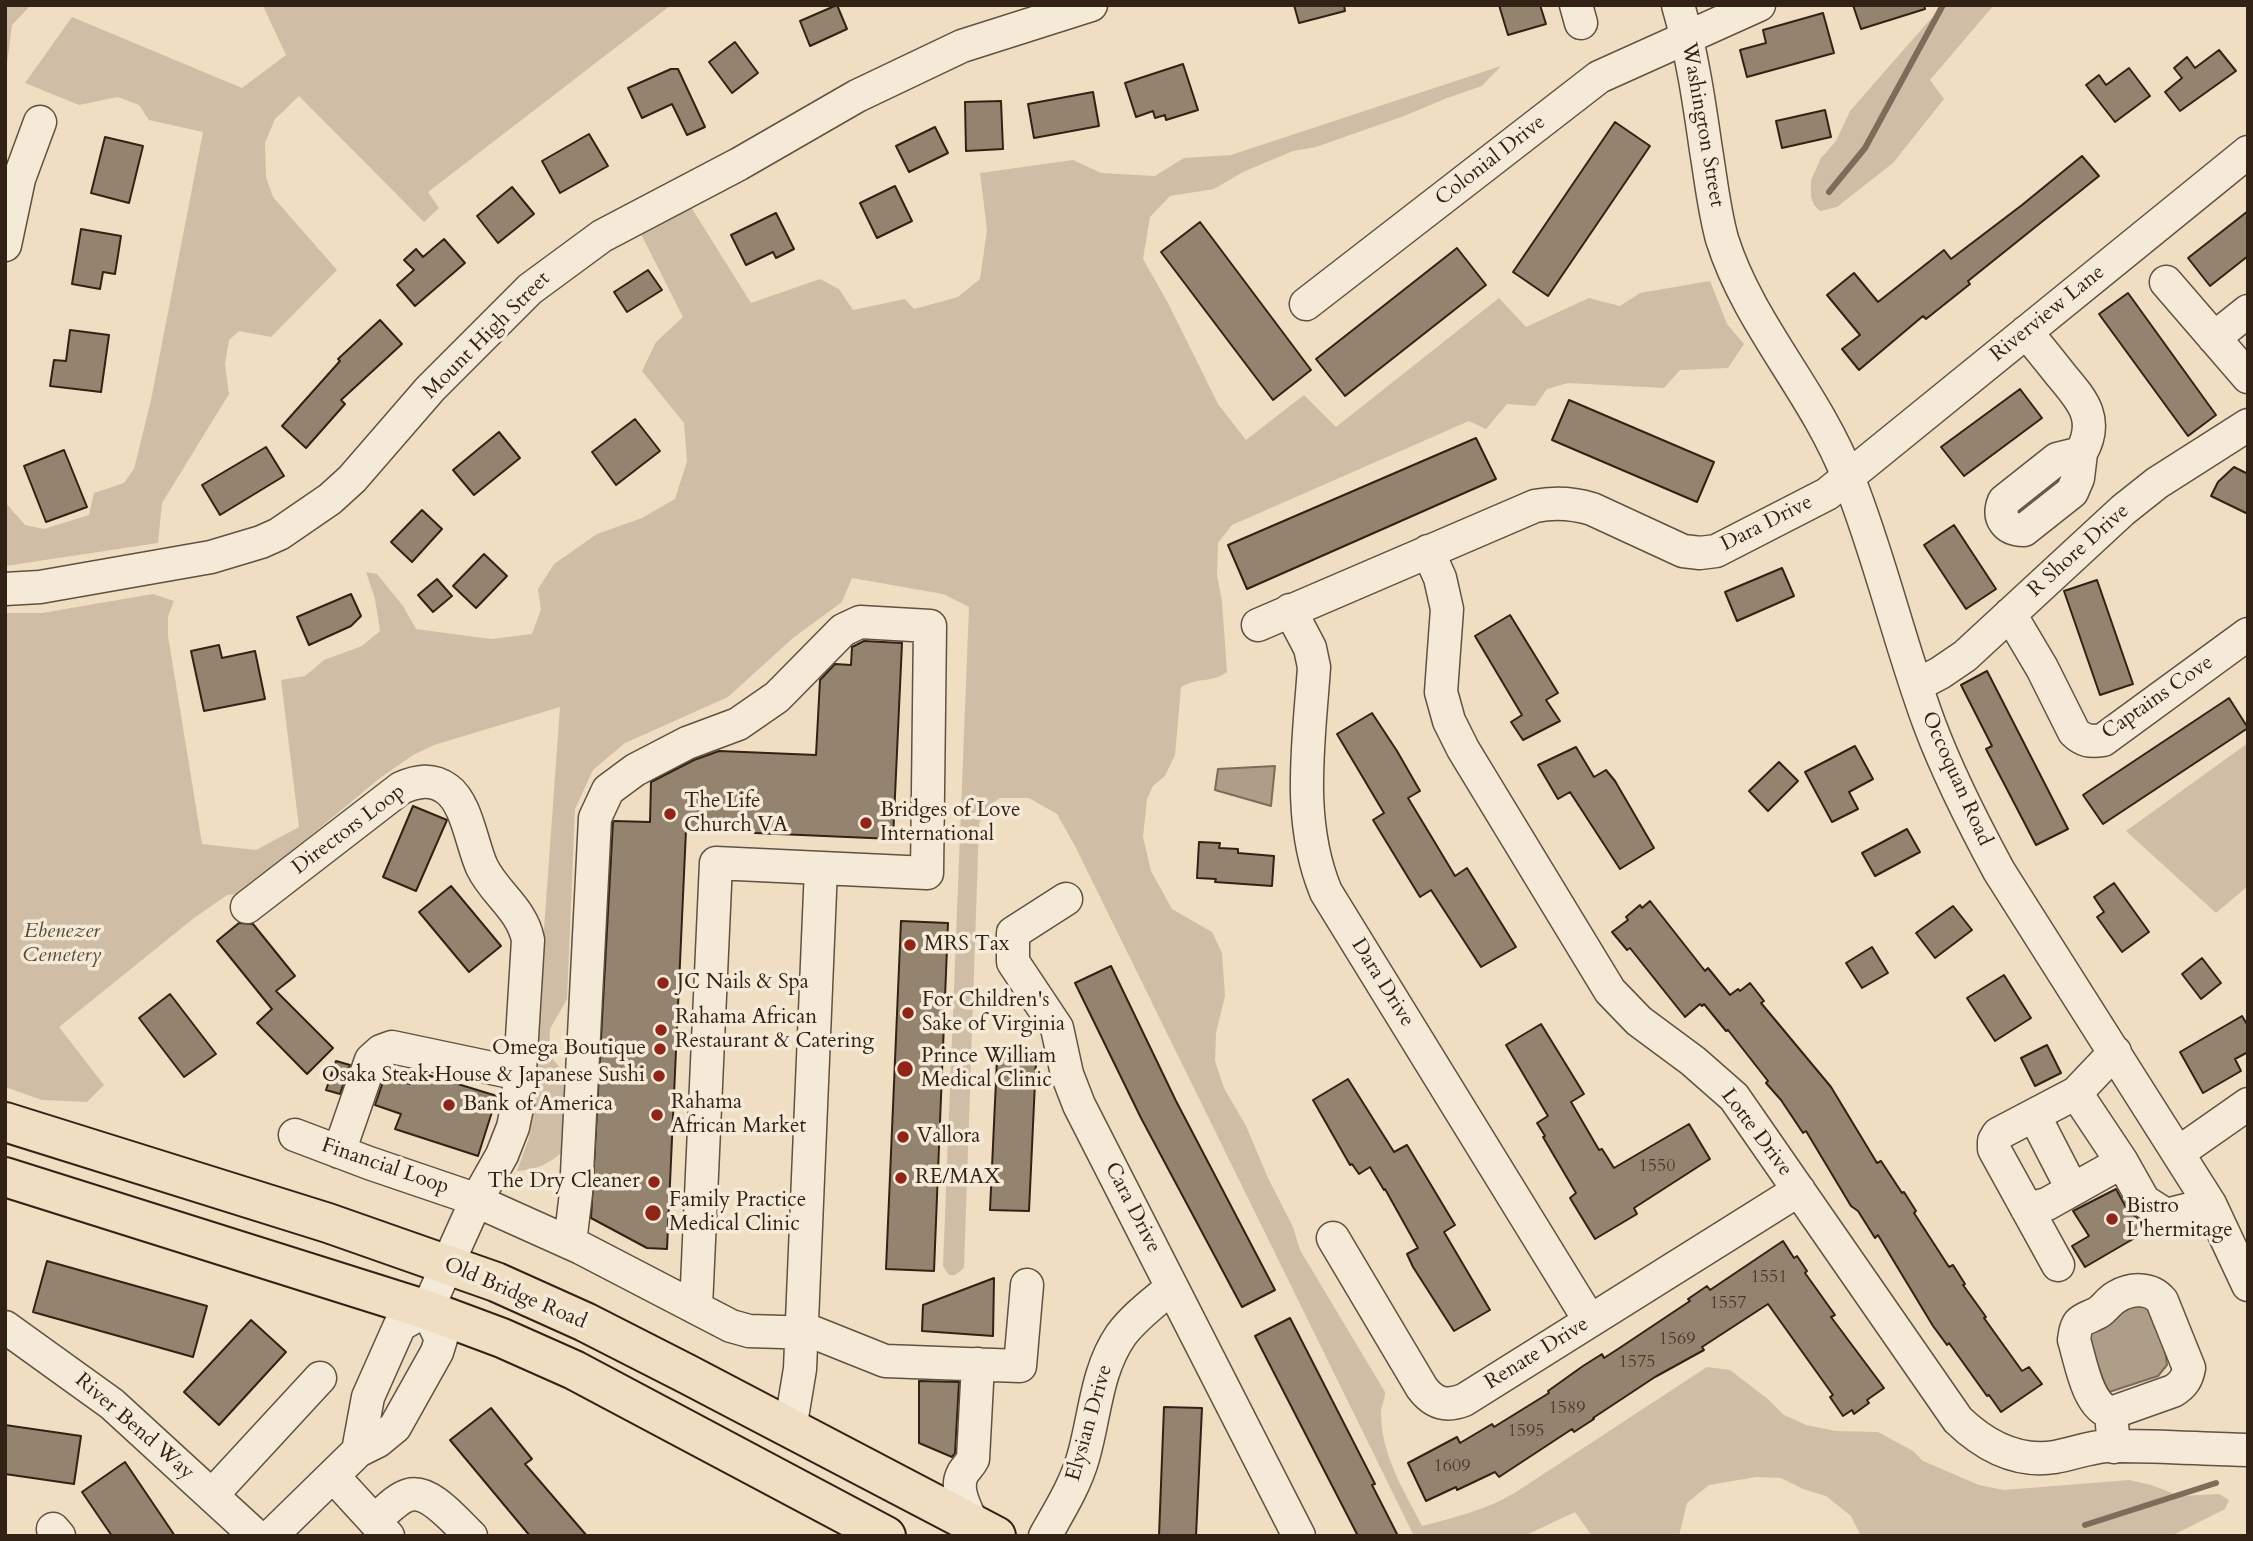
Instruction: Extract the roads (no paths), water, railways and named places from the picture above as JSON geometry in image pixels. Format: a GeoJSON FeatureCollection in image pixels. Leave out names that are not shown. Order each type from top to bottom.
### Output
{"type":"FeatureCollection","features":[{"type":"Feature","properties":{"kind":"main road","name":"Old Bridge Road"},"geometry":{"type":"LineString","coordinates":[[5,1122],[328,1223],[496,1282],[585,1322],[984,1529]]}},
{"type":"Feature","properties":{"kind":"main road"},"geometry":{"type":"LineString","coordinates":[[5,1177],[427,1310],[502,1338],[574,1370],[886,1536]]}},
{"type":"Feature","properties":{"kind":"street","name":"Mount High Street"},"geometry":{"type":"LineString","coordinates":[[5,589],[40,587],[211,558],[279,534],[330,499],[352,479],[430,389],[530,289],[602,236],[739,164],[869,90],[962,46],[1091,5]]}},
{"type":"Feature","properties":{"kind":"street","name":"Washington Street"},"geometry":{"type":"LineString","coordinates":[[1678,5],[1688,38],[1715,207],[1724,244]]}},
{"type":"Feature","properties":{"kind":"street","name":"Colonial Drive"},"geometry":{"type":"LineString","coordinates":[[1306,304],[1599,77],[1759,5]]}},
{"type":"Feature","properties":{"kind":"street"},"geometry":{"type":"LineString","coordinates":[[5,245],[19,179],[40,122]]}},
{"type":"Feature","properties":{"kind":"street","name":"Riverview Lane"},"geometry":{"type":"LineString","coordinates":[[1848,477],[2248,152]]}},
{"type":"Feature","properties":{"kind":"street","name":"Occoquan Road"},"geometry":{"type":"LineString","coordinates":[[1724,244],[1735,275],[1753,310],[1824,425],[1848,477],[1947,769],[1969,815],[1999,871],[2210,1205],[2248,1285]]}},
{"type":"Feature","properties":{"kind":"street"},"geometry":{"type":"LineString","coordinates":[[2166,282],[2248,377]]}},
{"type":"Feature","properties":{"kind":"street"},"geometry":{"type":"LineString","coordinates":[[2214,338],[2248,311]]}},
{"type":"Feature","properties":{"kind":"street"},"geometry":{"type":"LineString","coordinates":[[2026,332],[2081,398],[2088,412],[2090,428],[2087,443],[2081,453]]}},
{"type":"Feature","properties":{"kind":"street","name":"R Shore Drive"},"geometry":{"type":"LineString","coordinates":[[1917,685],[1965,656],[2123,509],[2157,483],[2248,425]]}},
{"type":"Feature","properties":{"kind":"street"},"geometry":{"type":"LineString","coordinates":[[1879,451],[1871,472],[1871,482],[1883,583]]}},
{"type":"Feature","properties":{"kind":"street","name":"Dara Drive"},"geometry":{"type":"LineString","coordinates":[[1258,625],[1535,506],[1555,502],[1580,505],[1683,551],[1700,553],[1716,551],[1827,494],[1848,477]]}},
{"type":"Feature","properties":{"kind":"street","name":"Lotte Drive"},"geometry":{"type":"LineString","coordinates":[[1428,551],[1440,578],[1447,609],[1441,692],[1449,721],[1463,749],[1610,991],[1639,1021],[1693,1061],[1734,1097],[1942,1400],[1973,1434],[2003,1452],[2027,1457],[2052,1458],[2114,1447],[2248,1450]]}},
{"type":"Feature","properties":{"kind":"street","name":"Dara Drive"},"geometry":{"type":"LineString","coordinates":[[1290,610],[1310,648],[1314,667],[1306,793],[1312,852],[1326,892],[1591,1321]]}},
{"type":"Feature","properties":{"kind":"street","name":"Captains Cove"},"geometry":{"type":"LineString","coordinates":[[2010,614],[2042,668],[2074,732],[2082,739],[2092,742],[2103,740],[2248,634]]}},
{"type":"Feature","properties":{"kind":"street"},"geometry":{"type":"LineString","coordinates":[[570,1243],[576,1193],[595,818],[608,790],[635,770],[687,743],[738,724],[777,697],[843,630],[860,622],[930,626],[927,873],[716,863],[696,1307]]}},
{"type":"Feature","properties":{"kind":"street","name":"Directors Loop"},"geometry":{"type":"LineString","coordinates":[[247,906],[401,788],[416,782],[433,782],[448,789],[457,800],[483,870],[526,927],[528,940],[520,1074],[513,1127],[502,1155],[476,1200],[427,1310]]}},
{"type":"Feature","properties":{"kind":"street"},"geometry":{"type":"LineString","coordinates":[[790,1429],[800,1369],[821,868]]}},
{"type":"Feature","properties":{"kind":"street","name":"Cara Drive"},"geometry":{"type":"LineString","coordinates":[[1066,899],[1013,933],[1013,962],[1057,1028],[1072,1090],[1299,1536]]}},
{"type":"Feature","properties":{"kind":"street"},"geometry":{"type":"LineString","coordinates":[[339,1152],[371,1060],[381,1051],[392,1047],[520,1074]]}},
{"type":"Feature","properties":{"kind":"street"},"geometry":{"type":"LineString","coordinates":[[2058,1265],[1993,1144],[1998,1134],[2076,1093],[2115,1052]]}},
{"type":"Feature","properties":{"kind":"street"},"geometry":{"type":"LineString","coordinates":[[2076,1093],[2122,1162],[2144,1201],[2166,1215],[2210,1205]]}},
{"type":"Feature","properties":{"kind":"street"},"geometry":{"type":"LineString","coordinates":[[2178,1153],[2248,1104]]}},
{"type":"Feature","properties":{"kind":"street"},"geometry":{"type":"LineString","coordinates":[[2034,1115],[2068,1181],[2076,1188]]}},
{"type":"Feature","properties":{"kind":"street","name":"Financial Loop"},"geometry":{"type":"LineString","coordinates":[[295,1135],[476,1200],[570,1243],[731,1326],[749,1331],[802,1332],[827,1336],[885,1361],[1020,1366],[1027,1285]]}},
{"type":"Feature","properties":{"kind":"street"},"geometry":{"type":"LineString","coordinates":[[2027,1209],[2047,1204],[2122,1162]]}},
{"type":"Feature","properties":{"kind":"street","name":"Renate Drive"},"geometry":{"type":"LineString","coordinates":[[1332,1238],[1429,1398],[1437,1403],[1449,1404],[1464,1400],[1799,1190]]}},
{"type":"Feature","properties":{"kind":"street","name":"Elysian Drive"},"geometry":{"type":"LineString","coordinates":[[1045,1536],[1065,1501],[1082,1462],[1108,1359],[1121,1335],[1134,1319],[1172,1287]]}},
{"type":"Feature","properties":{"kind":"street"},"geometry":{"type":"LineString","coordinates":[[271,1536],[358,1451],[378,1441],[395,1427],[441,1339],[427,1310],[400,1325],[368,1397],[358,1451]]}},
{"type":"Feature","properties":{"kind":"street","name":"River Bend Way"},"geometry":{"type":"LineString","coordinates":[[5,1327],[113,1404],[256,1536]]}},
{"type":"Feature","properties":{"kind":"street"},"geometry":{"type":"LineString","coordinates":[[978,1364],[973,1459],[960,1484],[961,1497],[984,1529]]}},
{"type":"Feature","properties":{"kind":"street"},"geometry":{"type":"LineString","coordinates":[[212,1495],[320,1378]]}},
{"type":"Feature","properties":{"kind":"street"},"geometry":{"type":"LineString","coordinates":[[2111,1413],[2114,1447]]}},
{"type":"Feature","properties":{"kind":"street"},"geometry":{"type":"LineString","coordinates":[[900,1485],[964,1472]]}},
{"type":"Feature","properties":{"kind":"street"},"geometry":{"type":"LineString","coordinates":[[333,1476],[381,1528],[402,1498],[419,1494],[430,1497],[471,1536]]}},
{"type":"Feature","properties":{"kind":"waterway"},"geometry":{"type":"LineString","coordinates":[[1829,192],[1865,148],[1943,5]]}},
{"type":"Feature","properties":{"kind":"waterway"},"geometry":{"type":"LineString","coordinates":[[2085,1525],[2216,1483]]}},
{"type":"Feature","properties":{"kind":"place","name":"The Life Church VA"},"geometry":{"type":"Point","coordinates":[670,814]}},
{"type":"Feature","properties":{"kind":"place","name":"Bridges of Love International"},"geometry":{"type":"Point","coordinates":[866,823]}},
{"type":"Feature","properties":{"kind":"place","name":"MRS Tax"},"geometry":{"type":"Point","coordinates":[910,945]}},
{"type":"Feature","properties":{"kind":"place","name":"JC Nails & Spa"},"geometry":{"type":"Point","coordinates":[663,983]}},
{"type":"Feature","properties":{"kind":"place","name":"For Children's Sake of Virginia"},"geometry":{"type":"Point","coordinates":[908,1013]}},
{"type":"Feature","properties":{"kind":"place","name":"Rahama African Restaurant & Catering"},"geometry":{"type":"Point","coordinates":[661,1030]}},
{"type":"Feature","properties":{"kind":"place","name":"Omega Boutique"},"geometry":{"type":"Point","coordinates":[660,1049]}},
{"type":"Feature","properties":{"kind":"place","name":"Prince William Medical Clinic"},"geometry":{"type":"Point","coordinates":[905,1069]}},
{"type":"Feature","properties":{"kind":"place","name":"Osaka Steak House & Japanese Sushi"},"geometry":{"type":"Point","coordinates":[659,1076]}},
{"type":"Feature","properties":{"kind":"place","name":"Bank of America"},"geometry":{"type":"Point","coordinates":[449,1105]}},
{"type":"Feature","properties":{"kind":"place","name":"Rahama African Market"},"geometry":{"type":"Point","coordinates":[657,1115]}},
{"type":"Feature","properties":{"kind":"place","name":"Vallora"},"geometry":{"type":"Point","coordinates":[903,1137]}},
{"type":"Feature","properties":{"kind":"place","name":"RE/MAX"},"geometry":{"type":"Point","coordinates":[901,1178]}},
{"type":"Feature","properties":{"kind":"place","name":"The Dry Cleaner"},"geometry":{"type":"Point","coordinates":[654,1182]}},
{"type":"Feature","properties":{"kind":"place","name":"Family Practice Medical Clinic"},"geometry":{"type":"Point","coordinates":[653,1213]}},
{"type":"Feature","properties":{"kind":"place","name":"Bistro L'hermitage"},"geometry":{"type":"Point","coordinates":[2112,1219]}},
{"type":"Feature","properties":{"kind":"park label","name":"Ebenezer Cemetery"},"geometry":{"type":"Point","coordinates":[62,944]}}]}
